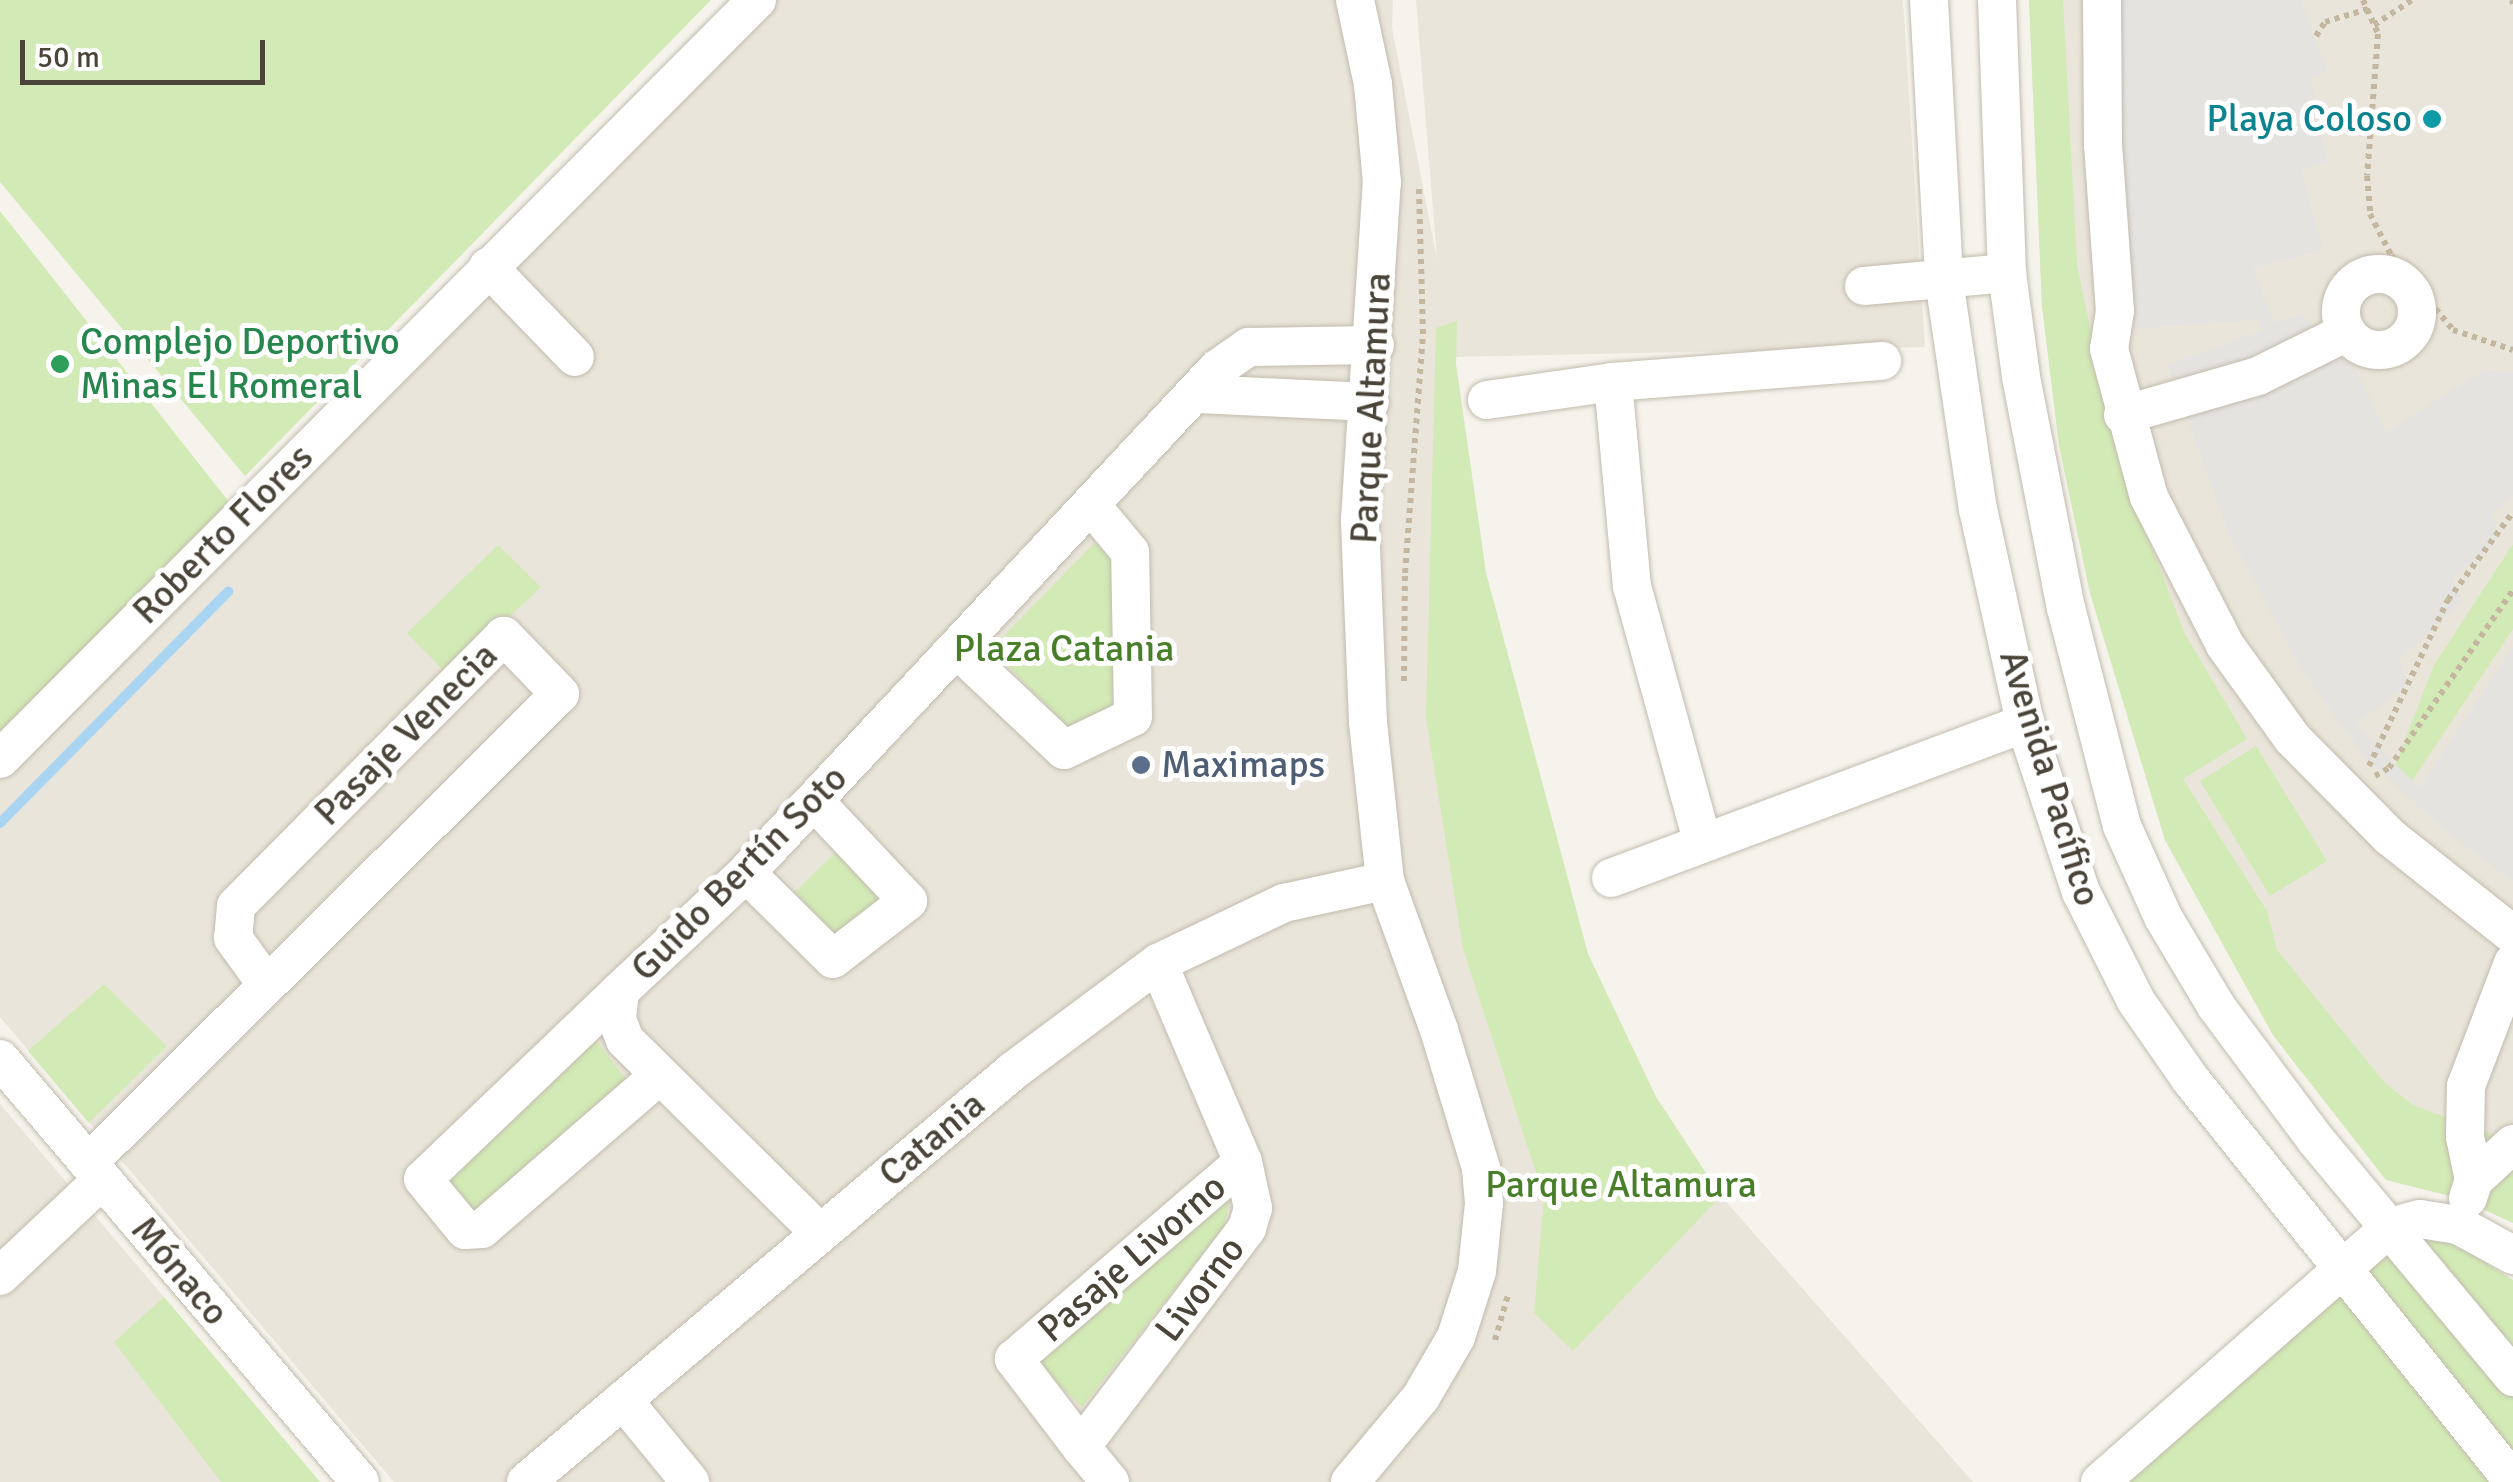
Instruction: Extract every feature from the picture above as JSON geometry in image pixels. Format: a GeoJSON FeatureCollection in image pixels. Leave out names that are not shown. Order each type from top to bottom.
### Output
{"type":"FeatureCollection","features":[{"type":"Feature","properties":{"kind":"street","name":"Roberto Flores"},"geometry":{"type":"LineString","coordinates":[[0,759],[757,0]]}},
{"type":"Feature","properties":{"kind":"street","name":"Parque Altamura"},"geometry":{"type":"LineString","coordinates":[[1350,1482],[1440,1368],[1468,1304],[1482,1237],[1482,1168],[1385,881],[1368,722],[1360,519],[1375,345],[1382,183],[1373,84],[1355,0]]}},
{"type":"Feature","properties":{"kind":"street","name":"Avenida Pacífico"},"geometry":{"type":"LineString","coordinates":[[1929,0],[1944,280],[1978,509],[2025,723],[2049,802],[2093,920],[2136,1001],[2217,1116],[2513,1481]]}},
{"type":"Feature","properties":{"kind":"street","name":"Avenida Pacífico"},"geometry":{"type":"LineString","coordinates":[[1996,0],[2008,272],[2042,492],[2109,786],[2148,886],[2216,1006],[2513,1377]]}},
{"type":"Feature","properties":{"kind":"street"},"geometry":{"type":"LineString","coordinates":[[2102,0],[2102,144],[2115,311],[2109,349],[2123,415],[2166,535],[2258,694],[2350,800],[2513,935]]}},
{"type":"Feature","properties":{"kind":"street"},"geometry":{"type":"LineString","coordinates":[[488,267],[575,356]]}},
{"type":"Feature","properties":{"kind":"street"},"geometry":{"type":"LineString","coordinates":[[1864,286],[2008,272]]}},
{"type":"Feature","properties":{"kind":"street"},"geometry":{"type":"LineString","coordinates":[[2390,274],[2416,289],[2413,330],[2393,348],[2365,347],[2347,332],[2342,304],[2359,279],[2390,274]]}},
{"type":"Feature","properties":{"kind":"street"},"geometry":{"type":"LineString","coordinates":[[2123,415],[2258,376],[2347,332]]}},
{"type":"Feature","properties":{"kind":"street","name":"Guido Bertín Soto"},"geometry":{"type":"LineString","coordinates":[[820,1233],[626,1040],[617,1019],[620,990],[746,873],[1198,394],[1217,369],[1249,348],[1375,345]]}},
{"type":"Feature","properties":{"kind":"street"},"geometry":{"type":"LineString","coordinates":[[1486,400],[1613,382],[1882,362]]}},
{"type":"Feature","properties":{"kind":"street"},"geometry":{"type":"LineString","coordinates":[[1613,382],[1632,586],[1702,842]]}},
{"type":"Feature","properties":{"kind":"street"},"geometry":{"type":"LineString","coordinates":[[1198,394],[1370,402]]}},
{"type":"Feature","properties":{"kind":"street"},"geometry":{"type":"LineString","coordinates":[[956,648],[1064,750],[1133,717],[1130,552],[1092,506]]}},
{"type":"Feature","properties":{"kind":"street","name":"Pasaje Venecia"},"geometry":{"type":"LineString","coordinates":[[0,1276],[265,982],[560,694],[504,636],[236,906],[233,938],[265,982]]}},
{"type":"Feature","properties":{"kind":"street"},"geometry":{"type":"LineString","coordinates":[[1610,878],[2025,723]]}},
{"type":"Feature","properties":{"kind":"street"},"geometry":{"type":"LineString","coordinates":[[2049,802],[2109,786]]}},
{"type":"Feature","properties":{"kind":"street"},"geometry":{"type":"LineString","coordinates":[[746,873],[833,959],[908,901],[814,801]]}},
{"type":"Feature","properties":{"kind":"street","name":"Catania"},"geometry":{"type":"LineString","coordinates":[[526,1482],[1013,1070],[1158,962],[1284,902],[1385,881]]}},
{"type":"Feature","properties":{"kind":"street","name":"Livorno"},"geometry":{"type":"LineString","coordinates":[[1081,1447],[1247,1228],[1253,1191],[1158,962]]}},
{"type":"Feature","properties":{"kind":"street"},"geometry":{"type":"LineString","coordinates":[[2458,1225],[2474,1180],[2466,1086],[2513,963]]}},
{"type":"Feature","properties":{"kind":"street"},"geometry":{"type":"LineString","coordinates":[[620,990],[423,1179],[465,1230],[482,1229],[660,1075]]}},
{"type":"Feature","properties":{"kind":"street","name":"Mónaco"},"geometry":{"type":"LineString","coordinates":[[0,1060],[360,1482]]}},
{"type":"Feature","properties":{"kind":"street"},"geometry":{"type":"LineString","coordinates":[[2474,1180],[2513,1144]]}},
{"type":"Feature","properties":{"kind":"street","name":"Pasaje Livorno"},"geometry":{"type":"LineString","coordinates":[[1081,1447],[1014,1359],[1243,1162]]}},
{"type":"Feature","properties":{"kind":"street"},"geometry":{"type":"LineString","coordinates":[[2100,1482],[2390,1226],[2420,1219],[2458,1225],[2513,1255]]}},
{"type":"Feature","properties":{"kind":"street"},"geometry":{"type":"LineString","coordinates":[[623,1400],[690,1482]]}},
{"type":"Feature","properties":{"kind":"street"},"geometry":{"type":"LineString","coordinates":[[1081,1447],[1110,1482]]}},
{"type":"Feature","properties":{"kind":"path"},"geometry":{"type":"LineString","coordinates":[[2362,0],[2374,25],[2370,214],[2416,289],[2453,330],[2513,350]]}},
{"type":"Feature","properties":{"kind":"path"},"geometry":{"type":"LineString","coordinates":[[2374,25],[2412,0]]}},
{"type":"Feature","properties":{"kind":"path"},"geometry":{"type":"LineString","coordinates":[[2316,36],[2325,22],[2368,9]]}},
{"type":"Feature","properties":{"kind":"path"},"geometry":{"type":"LineString","coordinates":[[1404,694],[1405,573],[1423,334],[1418,170]]}},
{"type":"Feature","properties":{"kind":"path"},"geometry":{"type":"LineString","coordinates":[[2513,512],[2423,644],[2364,782],[2389,768],[2513,590]]}},
{"type":"Feature","properties":{"kind":"path"},"geometry":{"type":"LineString","coordinates":[[1488,1353],[1505,1321],[1508,1292]]}},
{"type":"Feature","properties":{"kind":"shaded area"},"geometry":{"type":"Polygon","coordinates":[[[746,0],[1393,0],[1392,28],[1437,259],[1416,0],[1903,0],[1925,347],[1455,357],[1486,573],[1588,954],[1656,1097],[1721,1196],[1973,1482],[394,1482],[0,1017],[0,780],[647,89],[746,0]]]}},
{"type":"Feature","properties":{"kind":"shaded area"},"geometry":{"type":"Polygon","coordinates":[[[2029,0],[2513,0],[2513,1223],[2459,1198],[2386,1180],[2273,1035],[2165,840],[2090,593],[2059,445],[2042,306],[2029,0]]]}},
{"type":"Feature","properties":{"kind":"shaded area"},"geometry":{"type":"Polygon","coordinates":[[[2119,0],[2301,0],[2327,72],[2311,77],[2327,162],[2301,171],[2323,250],[2253,269],[2274,322],[2303,315],[2360,377],[2386,433],[2485,370],[2513,372],[2513,495],[2492,513],[2500,537],[2453,578],[2462,601],[2399,660],[2408,683],[2355,725],[2420,788],[2513,646],[2513,881],[2443,829],[2364,756],[2304,673],[2229,534],[2168,365],[2263,330],[2257,320],[2130,329],[2119,0]]]}},
{"type":"Feature","properties":{"kind":"shaded area"},"geometry":{"type":"Polygon","coordinates":[[[0,1104],[164,1297],[320,1482],[0,1482],[0,1104]]]}},
{"type":"Feature","properties":{"kind":"green space"},"geometry":{"type":"Polygon","coordinates":[[[0,0],[711,0],[245,476],[0,182],[0,0]]]}},
{"type":"Feature","properties":{"kind":"green space"},"geometry":{"type":"Polygon","coordinates":[[[2029,0],[2063,0],[2077,265],[2118,461],[2185,634],[2247,739],[2183,779],[2267,911],[2277,950],[2384,1082],[2413,1105],[2513,1142],[2513,1223],[2459,1198],[2386,1180],[2273,1035],[2165,840],[2090,593],[2059,445],[2042,306],[2029,0]]]}},
{"type":"Feature","properties":{"kind":"green space","name":"Complejo Deportivo Minas El Romeral"},"geometry":{"type":"Polygon","coordinates":[[[0,211],[240,516],[0,753],[0,211]]]}},
{"type":"Feature","properties":{"kind":"green space","name":"Parque Altamura"},"geometry":{"type":"Polygon","coordinates":[[[1457,321],[1456,365],[1486,573],[1588,954],[1656,1097],[1721,1196],[1573,1351],[1534,1313],[1544,1197],[1463,949],[1426,718],[1436,328],[1457,321]]]}},
{"type":"Feature","properties":{"kind":"green space","name":"Plaza Catania"},"geometry":{"type":"Polygon","coordinates":[[[1094,543],[1113,558],[1117,708],[1070,729],[991,649],[1094,543]]]}},
{"type":"Feature","properties":{"kind":"green space"},"geometry":{"type":"Polygon","coordinates":[[[2513,544],[2513,629],[2408,787],[2392,774],[2434,665],[2513,544]]]}},
{"type":"Feature","properties":{"kind":"green space"},"geometry":{"type":"Polygon","coordinates":[[[498,545],[541,587],[448,675],[407,633],[498,545]]]}},
{"type":"Feature","properties":{"kind":"green space"},"geometry":{"type":"Polygon","coordinates":[[[2256,746],[2327,861],[2270,896],[2200,781],[2256,746]]]}},
{"type":"Feature","properties":{"kind":"green space"},"geometry":{"type":"Polygon","coordinates":[[[836,852],[881,898],[836,938],[795,892],[836,852]]]}},
{"type":"Feature","properties":{"kind":"green space"},"geometry":{"type":"Polygon","coordinates":[[[104,984],[167,1046],[89,1123],[28,1051],[104,984]]]}},
{"type":"Feature","properties":{"kind":"green space"},"geometry":{"type":"Polygon","coordinates":[[[590,1033],[630,1085],[492,1205],[468,1212],[443,1187],[451,1163],[590,1033]]]}},
{"type":"Feature","properties":{"kind":"green space"},"geometry":{"type":"Polygon","coordinates":[[[1229,1200],[1225,1225],[1082,1407],[1038,1365],[1053,1342],[1229,1200]]]}},
{"type":"Feature","properties":{"kind":"green space"},"geometry":{"type":"Polygon","coordinates":[[[2438,1233],[2513,1280],[2513,1459],[2489,1482],[2127,1482],[2392,1247],[2438,1233]]]}},
{"type":"Feature","properties":{"kind":"green space"},"geometry":{"type":"Polygon","coordinates":[[[164,1297],[320,1482],[221,1482],[114,1342],[164,1297]]]}},
{"type":"Feature","properties":{"kind":"waterway"},"geometry":{"type":"LineString","coordinates":[[0,823],[228,592]]}},
{"type":"Feature","properties":{"kind":"place","name":"Playa Coloso"},"geometry":{"type":"Point","coordinates":[2432,119]}},
{"type":"Feature","properties":{"kind":"place","name":"Complejo Deportivo Minas El Romeral"},"geometry":{"type":"Point","coordinates":[60,364]}},
{"type":"Feature","properties":{"kind":"place","name":"Maximaps"},"geometry":{"type":"Point","coordinates":[1141,765]}}]}
